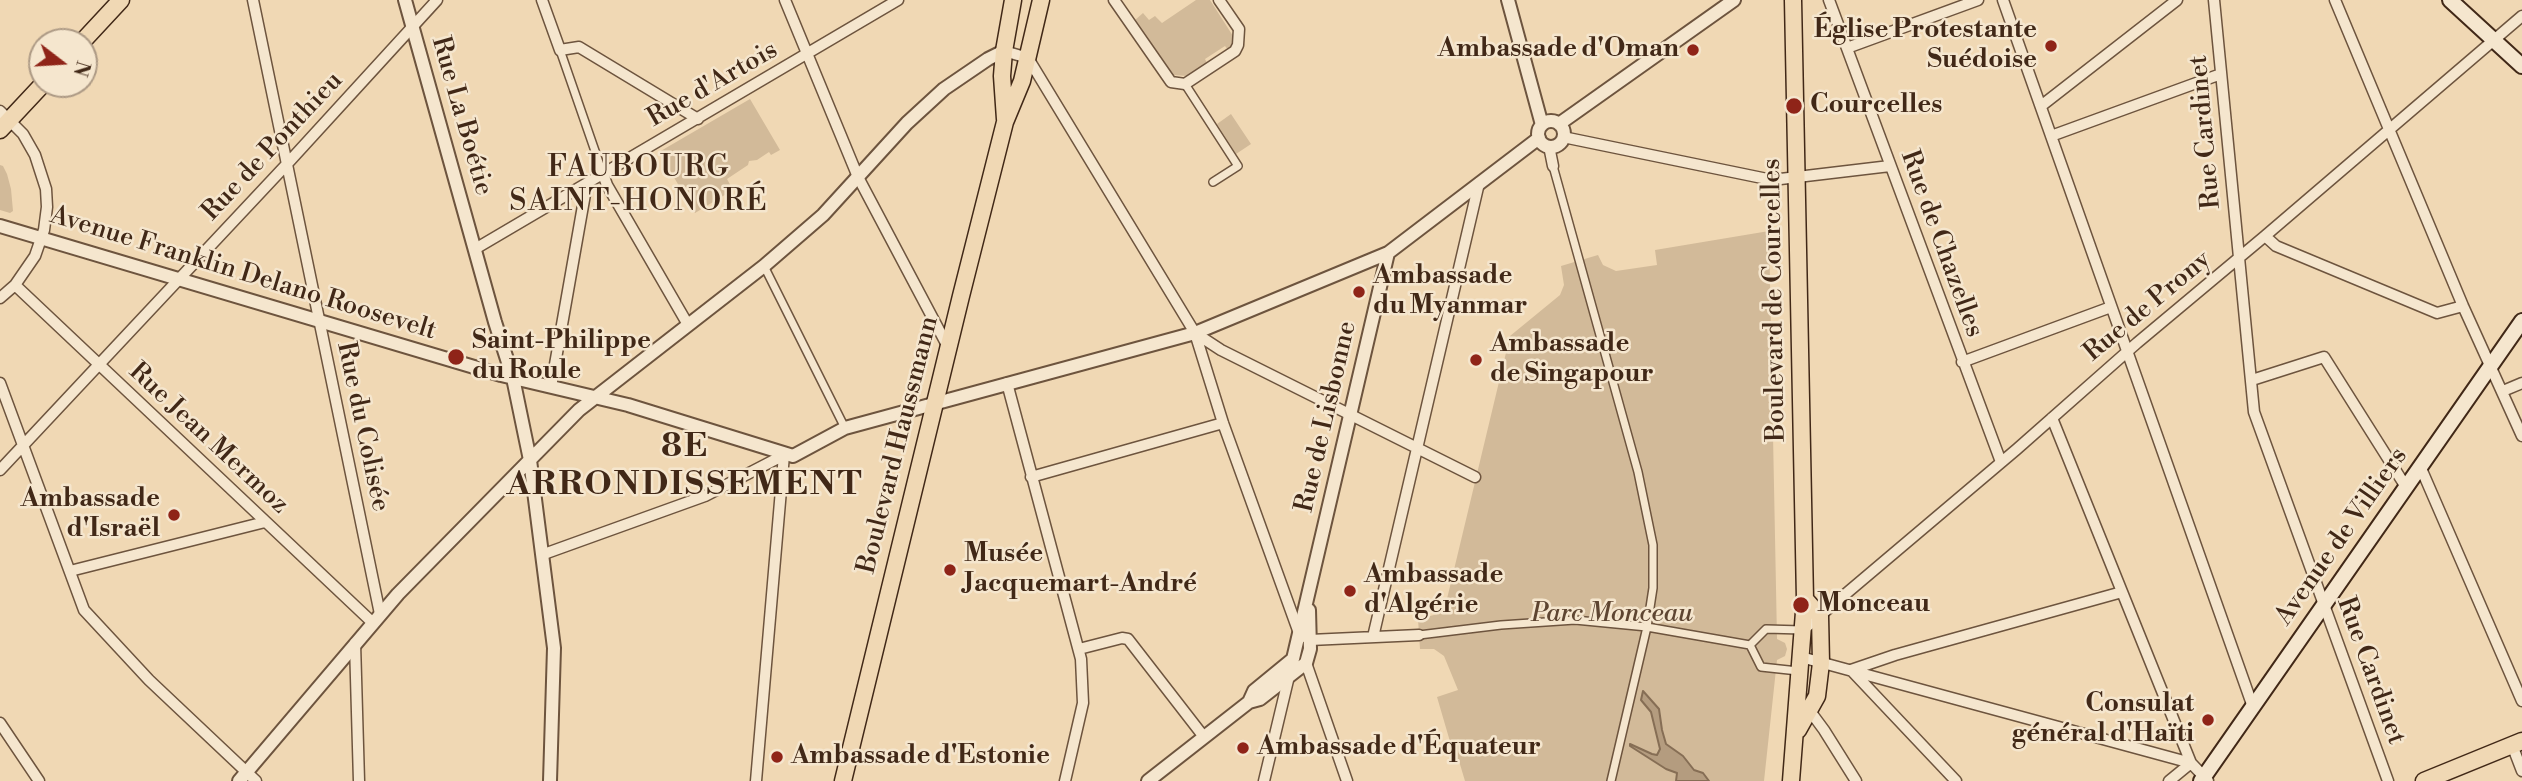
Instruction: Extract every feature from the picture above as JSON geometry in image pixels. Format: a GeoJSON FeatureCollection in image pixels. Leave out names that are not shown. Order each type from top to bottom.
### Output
{"type":"FeatureCollection","features":[{"type":"Feature","properties":{"kind":"main road"},"geometry":{"type":"LineString","coordinates":[[95,28],[121,0]]}},
{"type":"Feature","properties":{"kind":"main road","name":"Boulevard Haussmann"},"geometry":{"type":"LineString","coordinates":[[1005,122],[1002,76],[1013,0]]}},
{"type":"Feature","properties":{"kind":"main road","name":"Boulevard de Courcelles"},"geometry":{"type":"LineString","coordinates":[[1793,0],[1805,598],[1796,736]]}},
{"type":"Feature","properties":{"kind":"main road"},"geometry":{"type":"LineString","coordinates":[[2450,0],[2522,66]]}},
{"type":"Feature","properties":{"kind":"main road","name":"Boulevard Haussmann"},"geometry":{"type":"LineString","coordinates":[[843,781],[1005,122],[1020,86],[1042,1]]}},
{"type":"Feature","properties":{"kind":"main road"},"geometry":{"type":"LineString","coordinates":[[3,120],[28,98]]}},
{"type":"Feature","properties":{"kind":"main road","name":"Avenue de Villiers"},"geometry":{"type":"LineString","coordinates":[[2204,780],[2522,321]]}},
{"type":"Feature","properties":{"kind":"main road"},"geometry":{"type":"LineString","coordinates":[[1791,781],[1796,736],[1817,696],[1821,663],[1819,616],[1805,598]]}},
{"type":"Feature","properties":{"kind":"main road"},"geometry":{"type":"LineString","coordinates":[[2424,781],[2517,743]]}},
{"type":"Feature","properties":{"kind":"street","name":"Rue du Colisée"},"geometry":{"type":"LineString","coordinates":[[253,0],[377,619]]}},
{"type":"Feature","properties":{"kind":"street","name":"Rue La Boétie"},"geometry":{"type":"LineString","coordinates":[[405,0],[513,378],[530,460],[554,648],[550,781]]}},
{"type":"Feature","properties":{"kind":"street","name":"Rue de Ponthieu"},"geometry":{"type":"LineString","coordinates":[[0,470],[437,0]]}},
{"type":"Feature","properties":{"kind":"street"},"geometry":{"type":"LineString","coordinates":[[542,0],[607,185],[688,324]]}},
{"type":"Feature","properties":{"kind":"street"},"geometry":{"type":"LineString","coordinates":[[785,0],[858,177],[948,348]]}},
{"type":"Feature","properties":{"kind":"street","name":"Rue d'Artois"},"geometry":{"type":"LineString","coordinates":[[475,248],[898,0]]}},
{"type":"Feature","properties":{"kind":"street"},"geometry":{"type":"LineString","coordinates":[[1114,0],[1171,82],[1185,85],[1238,166],[1213,182]]}},
{"type":"Feature","properties":{"kind":"street"},"geometry":{"type":"LineString","coordinates":[[1185,85],[1235,51],[1238,46],[1239,29],[1219,0]]}},
{"type":"Feature","properties":{"kind":"street"},"geometry":{"type":"LineString","coordinates":[[1508,0],[1648,515],[1654,566],[1647,627],[1611,781]]}},
{"type":"Feature","properties":{"kind":"street"},"geometry":{"type":"LineString","coordinates":[[1559,124],[1734,0]]}},
{"type":"Feature","properties":{"kind":"street","name":"Rue de Chazelles"},"geometry":{"type":"LineString","coordinates":[[1829,0],[2001,462]]}},
{"type":"Feature","properties":{"kind":"street"},"geometry":{"type":"LineString","coordinates":[[1847,48],[1978,0]]}},
{"type":"Feature","properties":{"kind":"street"},"geometry":{"type":"LineString","coordinates":[[2003,0],[2253,707]]}},
{"type":"Feature","properties":{"kind":"street"},"geometry":{"type":"LineString","coordinates":[[2040,106],[2177,0]]}},
{"type":"Feature","properties":{"kind":"street","name":"Rue Cardinet"},"geometry":{"type":"LineString","coordinates":[[2214,0],[2254,412],[2388,781]]}},
{"type":"Feature","properties":{"kind":"street"},"geometry":{"type":"LineString","coordinates":[[2335,0],[2463,306],[2522,436]]}},
{"type":"Feature","properties":{"kind":"street","name":"Rue de Prony"},"geometry":{"type":"LineString","coordinates":[[1803,630],[2522,16]]}},
{"type":"Feature","properties":{"kind":"street"},"geometry":{"type":"LineString","coordinates":[[560,50],[579,47],[698,119]]}},
{"type":"Feature","properties":{"kind":"street"},"geometry":{"type":"LineString","coordinates":[[0,383],[84,610],[247,779],[355,643],[594,397],[764,266],[823,215],[907,123],[944,89],[1004,51],[1028,58],[1186,321],[1188,334],[1203,356],[1223,423],[1305,637],[1419,635],[1501,625],[1575,620],[1647,627],[1750,645]]}},
{"type":"Feature","properties":{"kind":"street"},"geometry":{"type":"LineString","coordinates":[[2051,136],[2221,74]]}},
{"type":"Feature","properties":{"kind":"street"},"geometry":{"type":"LineString","coordinates":[[0,298],[15,285],[31,263],[42,237],[47,207],[41,169],[29,143],[3,120]]}},
{"type":"Feature","properties":{"kind":"street"},"geometry":{"type":"LineString","coordinates":[[544,554],[641,522],[705,496],[784,455],[793,456],[845,428],[1188,334],[1388,253],[1543,136],[1549,121],[1559,124],[1563,129],[1563,137],[1557,145],[1543,136]]}},
{"type":"Feature","properties":{"kind":"street"},"geometry":{"type":"LineString","coordinates":[[1563,137],[1772,180],[1890,166]]}},
{"type":"Feature","properties":{"kind":"street"},"geometry":{"type":"LineString","coordinates":[[551,387],[587,183]]}},
{"type":"Feature","properties":{"kind":"street"},"geometry":{"type":"LineString","coordinates":[[1373,637],[1479,183]]}},
{"type":"Feature","properties":{"kind":"street","name":"Avenue Franklin Delano Roosevelt"},"geometry":{"type":"LineString","coordinates":[[0,226],[513,378],[628,405],[784,455]]}},
{"type":"Feature","properties":{"kind":"street"},"geometry":{"type":"LineString","coordinates":[[2265,236],[2276,246],[2437,313],[2463,306]]}},
{"type":"Feature","properties":{"kind":"street","name":"Rue de Lisbonne"},"geometry":{"type":"LineString","coordinates":[[1300,661],[1309,592],[1388,253]]}},
{"type":"Feature","properties":{"kind":"street"},"geometry":{"type":"LineString","coordinates":[[764,266],[845,428]]}},
{"type":"Feature","properties":{"kind":"street","name":"Rue Jean Mermoz"},"geometry":{"type":"LineString","coordinates":[[15,285],[265,522],[377,619]]}},
{"type":"Feature","properties":{"kind":"street"},"geometry":{"type":"LineString","coordinates":[[1962,362],[2111,307]]}},
{"type":"Feature","properties":{"kind":"street"},"geometry":{"type":"LineString","coordinates":[[1188,334],[1475,477]]}},
{"type":"Feature","properties":{"kind":"street"},"geometry":{"type":"LineString","coordinates":[[2252,380],[2324,357],[2406,487]]}},
{"type":"Feature","properties":{"kind":"street"},"geometry":{"type":"LineString","coordinates":[[1007,383],[1079,649],[1083,703],[1065,781]]}},
{"type":"Feature","properties":{"kind":"street"},"geometry":{"type":"LineString","coordinates":[[2503,391],[2522,383]]}},
{"type":"Feature","properties":{"kind":"street"},"geometry":{"type":"LineString","coordinates":[[2052,418],[2191,764],[2204,780]]}},
{"type":"Feature","properties":{"kind":"street"},"geometry":{"type":"LineString","coordinates":[[1031,477],[1223,423]]}},
{"type":"Feature","properties":{"kind":"street"},"geometry":{"type":"LineString","coordinates":[[756,781],[784,455]]}},
{"type":"Feature","properties":{"kind":"street"},"geometry":{"type":"LineString","coordinates":[[2420,466],[2522,701]]}},
{"type":"Feature","properties":{"kind":"street"},"geometry":{"type":"LineString","coordinates":[[70,571],[265,522]]}},
{"type":"Feature","properties":{"kind":"street"},"geometry":{"type":"LineString","coordinates":[[1851,670],[1895,655],[2122,592]]}},
{"type":"Feature","properties":{"kind":"street"},"geometry":{"type":"LineString","coordinates":[[1750,645],[1766,629],[1803,630]]}},
{"type":"Feature","properties":{"kind":"street"},"geometry":{"type":"LineString","coordinates":[[1079,649],[1122,638],[1128,639],[1204,737]]}},
{"type":"Feature","properties":{"kind":"street"},"geometry":{"type":"LineString","coordinates":[[355,643],[359,781]]}},
{"type":"Feature","properties":{"kind":"street"},"geometry":{"type":"LineString","coordinates":[[1750,645],[1760,667],[1821,663],[2191,764]]}},
{"type":"Feature","properties":{"kind":"street"},"geometry":{"type":"LineString","coordinates":[[1148,781],[1249,702],[1260,699],[1289,676],[1300,661]]}},
{"type":"Feature","properties":{"kind":"street"},"geometry":{"type":"LineString","coordinates":[[1249,702],[1254,691],[1300,661]]}},
{"type":"Feature","properties":{"kind":"street"},"geometry":{"type":"LineString","coordinates":[[1300,661],[1347,781]]}},
{"type":"Feature","properties":{"kind":"street"},"geometry":{"type":"LineString","coordinates":[[1851,670],[1956,781]]}},
{"type":"Feature","properties":{"kind":"street"},"geometry":{"type":"LineString","coordinates":[[1264,781],[1289,676]]}},
{"type":"Feature","properties":{"kind":"street"},"geometry":{"type":"LineString","coordinates":[[1798,696],[1824,730],[1856,781]]}},
{"type":"Feature","properties":{"kind":"street"},"geometry":{"type":"LineString","coordinates":[[0,723],[39,781]]}},
{"type":"Feature","properties":{"kind":"street"},"geometry":{"type":"LineString","coordinates":[[2517,743],[2522,771]]}},
{"type":"Feature","properties":{"kind":"street"},"geometry":{"type":"LineString","coordinates":[[2169,781],[2191,764]]}},
{"type":"Feature","properties":{"kind":"green space"},"geometry":{"type":"Polygon","coordinates":[[[1196,0],[1210,0],[1233,36],[1233,46],[1228,50],[1225,46],[1205,59],[1207,63],[1188,76],[1173,75],[1134,21],[1143,13],[1149,20],[1155,16],[1162,23],[1196,0]]]}},
{"type":"Feature","properties":{"kind":"green space"},"geometry":{"type":"Polygon","coordinates":[[[750,99],[780,150],[749,161],[748,165],[727,179],[733,190],[695,213],[659,152],[750,99]]]}},
{"type":"Feature","properties":{"kind":"green space"},"geometry":{"type":"Polygon","coordinates":[[[1231,114],[1251,144],[1236,154],[1217,124],[1231,114]]]}},
{"type":"Feature","properties":{"kind":"green space"},"geometry":{"type":"Polygon","coordinates":[[[0,165],[7,174],[11,189],[13,211],[10,213],[0,210],[0,165]]]}},
{"type":"Feature","properties":{"kind":"green space","name":"Parc Monceau"},"geometry":{"type":"Polygon","coordinates":[[[1769,231],[1777,639],[1785,643],[1787,649],[1785,656],[1777,660],[1764,781],[1465,781],[1459,761],[1456,762],[1437,697],[1458,690],[1444,656],[1434,649],[1420,649],[1418,619],[1438,614],[1446,603],[1510,336],[1560,295],[1564,285],[1561,266],[1598,255],[1603,265],[1616,271],[1657,265],[1655,250],[1769,231]]]}},
{"type":"Feature","properties":{"kind":"shaded area"},"geometry":{"type":"Polygon","coordinates":[[[1643,691],[1659,709],[1666,744],[1683,756],[1694,770],[1703,773],[1709,781],[1676,781],[1677,773],[1630,746],[1657,755],[1660,749],[1651,712],[1641,700],[1643,691]]]}},
{"type":"Feature","properties":{"kind":"place","name":"Église Protestante Suédoise"},"geometry":{"type":"Point","coordinates":[2051,46]}},
{"type":"Feature","properties":{"kind":"place","name":"Ambassade d'Oman"},"geometry":{"type":"Point","coordinates":[1693,50]}},
{"type":"Feature","properties":{"kind":"place","name":"Courcelles"},"geometry":{"type":"Point","coordinates":[1794,106]}},
{"type":"Feature","properties":{"kind":"place","name":"Ambassade du Myanmar"},"geometry":{"type":"Point","coordinates":[1359,292]}},
{"type":"Feature","properties":{"kind":"place","name":"Saint-Philippe du Roule"},"geometry":{"type":"Point","coordinates":[456,357]}},
{"type":"Feature","properties":{"kind":"place","name":"Ambassade de Singapour"},"geometry":{"type":"Point","coordinates":[1476,360]}},
{"type":"Feature","properties":{"kind":"place","name":"Ambassade d'Israël"},"geometry":{"type":"Point","coordinates":[174,515]}},
{"type":"Feature","properties":{"kind":"place","name":"Musée Jacquemart-André"},"geometry":{"type":"Point","coordinates":[950,570]}},
{"type":"Feature","properties":{"kind":"place","name":"Ambassade d'Algérie"},"geometry":{"type":"Point","coordinates":[1350,591]}},
{"type":"Feature","properties":{"kind":"place","name":"Monceau"},"geometry":{"type":"Point","coordinates":[1801,605]}},
{"type":"Feature","properties":{"kind":"place","name":"Consulat général d'Haïti"},"geometry":{"type":"Point","coordinates":[2208,720]}},
{"type":"Feature","properties":{"kind":"place","name":"Ambassade d'Équateur"},"geometry":{"type":"Point","coordinates":[1243,748]}},
{"type":"Feature","properties":{"kind":"place","name":"Ambassade d'Estonie"},"geometry":{"type":"Point","coordinates":[777,757]}},
{"type":"Feature","properties":{"kind":"district","name":"FAUBOURG SAINT-HONORÉ"},"geometry":{"type":"Point","coordinates":[639,186]}},
{"type":"Feature","properties":{"kind":"district","name":"8E ARRONDISSEMENT"},"geometry":{"type":"Point","coordinates":[685,467]}}]}
